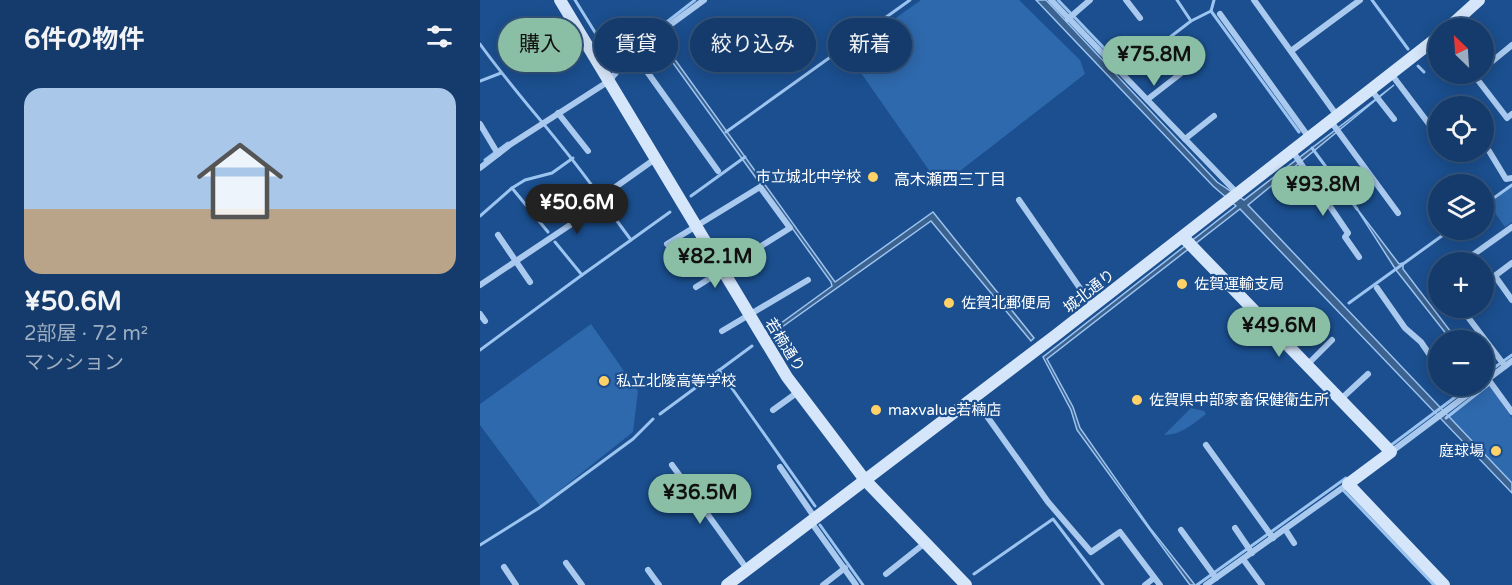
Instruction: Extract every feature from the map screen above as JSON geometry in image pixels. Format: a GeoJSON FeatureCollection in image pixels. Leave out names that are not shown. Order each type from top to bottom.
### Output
{"type":"FeatureCollection","features":[{"type":"Feature","properties":{"kind":"street","name":"若楠通り"},"geometry":{"type":"LineString","coordinates":[[560,0],[722,271],[798,392],[865,480],[966,585]]}},
{"type":"Feature","properties":{"kind":"street"},"geometry":{"type":"LineString","coordinates":[[678,19],[704,0]]}},
{"type":"Feature","properties":{"kind":"street"},"geometry":{"type":"LineString","coordinates":[[1051,0],[1185,139],[1233,198]]}},
{"type":"Feature","properties":{"kind":"street"},"geometry":{"type":"LineString","coordinates":[[1068,19],[1090,0]]}},
{"type":"Feature","properties":{"kind":"street"},"geometry":{"type":"LineString","coordinates":[[1126,0],[1140,18]]}},
{"type":"Feature","properties":{"kind":"street"},"geometry":{"type":"LineString","coordinates":[[1263,0],[1255,2],[1291,51],[1336,126],[1398,213]]}},
{"type":"Feature","properties":{"kind":"street"},"geometry":{"type":"LineString","coordinates":[[1291,51],[1360,0]]}},
{"type":"Feature","properties":{"kind":"street"},"geometry":{"type":"LineString","coordinates":[[1459,18],[1479,0]]}},
{"type":"Feature","properties":{"kind":"street"},"geometry":{"type":"LineString","coordinates":[[1221,14],[1310,139]]}},
{"type":"Feature","properties":{"kind":"street","name":"城北通り"},"geometry":{"type":"LineString","coordinates":[[727,585],[1093,307],[1188,243],[1233,198],[1295,155],[1310,139],[1336,126],[1376,96],[1392,75],[1428,45]]}},
{"type":"Feature","properties":{"kind":"street"},"geometry":{"type":"LineString","coordinates":[[1494,60],[1512,45]]}},
{"type":"Feature","properties":{"kind":"street"},"geometry":{"type":"LineString","coordinates":[[1148,99],[1184,71]]}},
{"type":"Feature","properties":{"kind":"street"},"geometry":{"type":"LineString","coordinates":[[481,165],[496,151],[609,81],[616,72]]}},
{"type":"Feature","properties":{"kind":"street"},"geometry":{"type":"LineString","coordinates":[[647,72],[718,171]]}},
{"type":"Feature","properties":{"kind":"street"},"geometry":{"type":"LineString","coordinates":[[1392,75],[1428,123]]}},
{"type":"Feature","properties":{"kind":"street"},"geometry":{"type":"LineString","coordinates":[[1481,84],[1507,118],[1512,114]]}},
{"type":"Feature","properties":{"kind":"street"},"geometry":{"type":"LineString","coordinates":[[1376,96],[1394,119]]}},
{"type":"Feature","properties":{"kind":"street"},"geometry":{"type":"LineString","coordinates":[[558,113],[588,151]]}},
{"type":"Feature","properties":{"kind":"street"},"geometry":{"type":"LineString","coordinates":[[1185,139],[1214,116]]}},
{"type":"Feature","properties":{"kind":"street"},"geometry":{"type":"LineString","coordinates":[[480,124],[496,151]]}},
{"type":"Feature","properties":{"kind":"street"},"geometry":{"type":"LineString","coordinates":[[1295,155],[1348,233],[1346,237],[1359,257]]}},
{"type":"Feature","properties":{"kind":"street"},"geometry":{"type":"LineString","coordinates":[[619,215],[607,199],[607,193],[655,159]]}},
{"type":"Feature","properties":{"kind":"street"},"geometry":{"type":"LineString","coordinates":[[1494,159],[1506,179],[1511,178]]}},
{"type":"Feature","properties":{"kind":"street"},"geometry":{"type":"LineString","coordinates":[[667,244],[760,187],[790,228],[696,287]]}},
{"type":"Feature","properties":{"kind":"street"},"geometry":{"type":"LineString","coordinates":[[559,192],[577,221]]}},
{"type":"Feature","properties":{"kind":"street"},"geometry":{"type":"LineString","coordinates":[[480,285],[607,199]]}},
{"type":"Feature","properties":{"kind":"street"},"geometry":{"type":"LineString","coordinates":[[1018,200],[1093,307]]}},
{"type":"Feature","properties":{"kind":"street"},"geometry":{"type":"LineString","coordinates":[[1477,252],[1512,227]]}},
{"type":"Feature","properties":{"kind":"street"},"geometry":{"type":"LineString","coordinates":[[498,235],[530,282]]}},
{"type":"Feature","properties":{"kind":"street"},"geometry":{"type":"LineString","coordinates":[[1188,243],[1388,449]]}},
{"type":"Feature","properties":{"kind":"street"},"geometry":{"type":"LineString","coordinates":[[1512,263],[1495,276],[1512,300]]}},
{"type":"Feature","properties":{"kind":"street"},"geometry":{"type":"LineString","coordinates":[[722,331],[808,280]]}},
{"type":"Feature","properties":{"kind":"street"},"geometry":{"type":"LineString","coordinates":[[1377,288],[1406,328],[1428,353]]}},
{"type":"Feature","properties":{"kind":"street"},"geometry":{"type":"LineString","coordinates":[[480,314],[485,321]]}},
{"type":"Feature","properties":{"kind":"street"},"geometry":{"type":"LineString","coordinates":[[1468,318],[1505,366]]}},
{"type":"Feature","properties":{"kind":"street"},"geometry":{"type":"LineString","coordinates":[[1307,365],[1332,340]]}},
{"type":"Feature","properties":{"kind":"street"},"geometry":{"type":"LineString","coordinates":[[1494,375],[1512,361]]}},
{"type":"Feature","properties":{"kind":"street"},"geometry":{"type":"LineString","coordinates":[[1340,400],[1368,374]]}},
{"type":"Feature","properties":{"kind":"street"},"geometry":{"type":"LineString","coordinates":[[1494,391],[1512,412]]}},
{"type":"Feature","properties":{"kind":"street"},"geometry":{"type":"LineString","coordinates":[[773,410],[798,392]]}},
{"type":"Feature","properties":{"kind":"street"},"geometry":{"type":"LineString","coordinates":[[1206,585],[1243,559],[1250,550],[1273,538],[1348,484],[1388,449],[1464,397]]}},
{"type":"Feature","properties":{"kind":"street"},"geometry":{"type":"LineString","coordinates":[[974,398],[1048,502],[1091,552],[1120,532],[1160,585]]}},
{"type":"Feature","properties":{"kind":"street"},"geometry":{"type":"LineString","coordinates":[[1206,445],[1273,538]]}},
{"type":"Feature","properties":{"kind":"street"},"geometry":{"type":"LineString","coordinates":[[672,465],[747,569]]}},
{"type":"Feature","properties":{"kind":"street"},"geometry":{"type":"LineString","coordinates":[[780,467],[856,585]]}},
{"type":"Feature","properties":{"kind":"street"},"geometry":{"type":"LineString","coordinates":[[1348,484],[1444,585]]}},
{"type":"Feature","properties":{"kind":"street"},"geometry":{"type":"LineString","coordinates":[[1235,528],[1250,550]]}},
{"type":"Feature","properties":{"kind":"street"},"geometry":{"type":"LineString","coordinates":[[1285,529],[1294,543]]}},
{"type":"Feature","properties":{"kind":"street"},"geometry":{"type":"LineString","coordinates":[[1181,530],[1216,578]]}},
{"type":"Feature","properties":{"kind":"street"},"geometry":{"type":"LineString","coordinates":[[885,574],[925,543]]}},
{"type":"Feature","properties":{"kind":"street"},"geometry":{"type":"LineString","coordinates":[[1243,559],[1262,585]]}},
{"type":"Feature","properties":{"kind":"street"},"geometry":{"type":"LineString","coordinates":[[566,562],[582,585]]}},
{"type":"Feature","properties":{"kind":"street"},"geometry":{"type":"LineString","coordinates":[[504,567],[516,585]]}},
{"type":"Feature","properties":{"kind":"street"},"geometry":{"type":"LineString","coordinates":[[823,585],[845,568]]}},
{"type":"Feature","properties":{"kind":"street"},"geometry":{"type":"LineString","coordinates":[[648,570],[659,585]]}},
{"type":"Feature","properties":{"kind":"street"},"geometry":{"type":"LineString","coordinates":[[1145,585],[1155,578]]}},
{"type":"Feature","properties":{"kind":"shaded area"},"geometry":{"type":"Polygon","coordinates":[[[921,0],[1019,0],[1080,60],[1085,74],[956,174],[933,176],[861,73],[912,72],[912,18],[896,18],[921,0]]]}},
{"type":"Feature","properties":{"kind":"shaded area"},"geometry":{"type":"Polygon","coordinates":[[[1036,0],[1046,0],[1217,182],[1244,200],[1394,85],[1248,205],[1512,483],[1512,493],[1240,209],[1047,359],[1073,407],[1080,428],[1150,528],[1195,585],[1190,585],[1077,430],[1071,410],[1043,357],[1236,206],[1213,186],[1036,0]]]}},
{"type":"Feature","properties":{"kind":"shaded area"},"geometry":{"type":"Polygon","coordinates":[[[678,64],[835,282],[933,212],[1034,338],[1031,341],[931,221],[775,332],[773,329],[832,286],[678,70],[678,64]]]}},
{"type":"Feature","properties":{"kind":"shaded area"},"geometry":{"type":"Polygon","coordinates":[[[1512,183],[1512,222],[1505,227],[1494,212],[1494,197],[1512,183]]]}},
{"type":"Feature","properties":{"kind":"shaded area"},"geometry":{"type":"Polygon","coordinates":[[[1355,206],[1399,264],[1403,263],[1403,269],[1428,302],[1428,311],[1396,270],[1355,206]]]}},
{"type":"Feature","properties":{"kind":"shaded area"},"geometry":{"type":"Polygon","coordinates":[[[1434,318],[1440,318],[1449,330],[1443,330],[1434,318]]]}},
{"type":"Feature","properties":{"kind":"shaded area"},"geometry":{"type":"Polygon","coordinates":[[[591,324],[638,391],[633,432],[540,506],[480,425],[480,404],[591,324]]]}},
{"type":"Feature","properties":{"kind":"shaded area","name":"庭球場"},"geometry":{"type":"Polygon","coordinates":[[[1494,392],[1512,418],[1512,483],[1447,415],[1471,396],[1494,396],[1494,392]]]}},
{"type":"Feature","properties":{"kind":"shaded area"},"geometry":{"type":"Polygon","coordinates":[[[1191,408],[1204,411],[1206,414],[1181,431],[1164,435],[1191,408]]]}},
{"type":"Feature","properties":{"kind":"waterway"},"geometry":{"type":"LineString","coordinates":[[575,0],[614,63],[695,0]]}},
{"type":"Feature","properties":{"kind":"waterway"},"geometry":{"type":"LineString","coordinates":[[726,132],[910,0]]}},
{"type":"Feature","properties":{"kind":"waterway"},"geometry":{"type":"LineString","coordinates":[[1058,0],[1126,71],[1191,21],[1211,11],[1214,0]]}},
{"type":"Feature","properties":{"kind":"waterway"},"geometry":{"type":"LineString","coordinates":[[1177,0],[1191,21]]}},
{"type":"Feature","properties":{"kind":"waterway"},"geometry":{"type":"LineString","coordinates":[[1372,0],[1408,49]]}},
{"type":"Feature","properties":{"kind":"waterway"},"geometry":{"type":"LineString","coordinates":[[1211,11],[1299,132]]}},
{"type":"Feature","properties":{"kind":"waterway"},"geometry":{"type":"LineString","coordinates":[[480,44],[600,197]]}},
{"type":"Feature","properties":{"kind":"waterway"},"geometry":{"type":"LineString","coordinates":[[1418,66],[1424,72]]}},
{"type":"Feature","properties":{"kind":"waterway"},"geometry":{"type":"LineString","coordinates":[[480,81],[501,73]]}},
{"type":"Feature","properties":{"kind":"waterway"},"geometry":{"type":"LineString","coordinates":[[485,160],[508,143]]}},
{"type":"Feature","properties":{"kind":"waterway"},"geometry":{"type":"LineString","coordinates":[[1312,148],[1357,209]]}},
{"type":"Feature","properties":{"kind":"waterway"},"geometry":{"type":"LineString","coordinates":[[691,196],[745,157]]}},
{"type":"Feature","properties":{"kind":"waterway"},"geometry":{"type":"LineString","coordinates":[[480,216],[512,188],[525,180],[552,173],[573,158]]}},
{"type":"Feature","properties":{"kind":"waterway"},"geometry":{"type":"LineString","coordinates":[[1494,198],[1512,185]]}},
{"type":"Feature","properties":{"kind":"waterway"},"geometry":{"type":"LineString","coordinates":[[512,188],[548,232]]}},
{"type":"Feature","properties":{"kind":"waterway"},"geometry":{"type":"LineString","coordinates":[[606,206],[631,240],[670,212]]}},
{"type":"Feature","properties":{"kind":"waterway"},"geometry":{"type":"LineString","coordinates":[[555,242],[582,275],[631,240]]}},
{"type":"Feature","properties":{"kind":"waterway"},"geometry":{"type":"LineString","coordinates":[[1349,303],[1436,240]]}},
{"type":"Feature","properties":{"kind":"waterway"},"geometry":{"type":"LineString","coordinates":[[480,350],[582,275]]}},
{"type":"Feature","properties":{"kind":"waterway"},"geometry":{"type":"LineString","coordinates":[[660,414],[752,346]]}},
{"type":"Feature","properties":{"kind":"waterway"},"geometry":{"type":"LineString","coordinates":[[1494,368],[1512,355]]}},
{"type":"Feature","properties":{"kind":"waterway"},"geometry":{"type":"LineString","coordinates":[[719,370],[815,506]]}},
{"type":"Feature","properties":{"kind":"waterway"},"geometry":{"type":"LineString","coordinates":[[1390,446],[1457,396]]}},
{"type":"Feature","properties":{"kind":"waterway"},"geometry":{"type":"LineString","coordinates":[[1446,418],[1474,396]]}},
{"type":"Feature","properties":{"kind":"waterway"},"geometry":{"type":"LineString","coordinates":[[480,545],[539,508],[633,439],[653,419]]}},
{"type":"Feature","properties":{"kind":"waterway"},"geometry":{"type":"LineString","coordinates":[[1197,585],[1346,478]]}},
{"type":"Feature","properties":{"kind":"waterway"},"geometry":{"type":"LineString","coordinates":[[1344,491],[1434,585]]}},
{"type":"Feature","properties":{"kind":"waterway"},"geometry":{"type":"LineString","coordinates":[[974,574],[1053,519],[1103,585]]}},
{"type":"Feature","properties":{"kind":"waterway"},"geometry":{"type":"LineString","coordinates":[[820,525],[863,585]]}},
{"type":"Feature","properties":{"kind":"place","name":"市立城北中学校"},"geometry":{"type":"Point","coordinates":[873,177]}},
{"type":"Feature","properties":{"kind":"place","name":"佐賀運輸支局"},"geometry":{"type":"Point","coordinates":[1182,284]}},
{"type":"Feature","properties":{"kind":"place","name":"佐賀北郵便局"},"geometry":{"type":"Point","coordinates":[949,303]}},
{"type":"Feature","properties":{"kind":"place","name":"私立北陵高等学校"},"geometry":{"type":"Point","coordinates":[604,381]}},
{"type":"Feature","properties":{"kind":"place","name":"佐賀県中部家畜保健衛生所"},"geometry":{"type":"Point","coordinates":[1137,400]}},
{"type":"Feature","properties":{"kind":"place","name":"maxvalue若楠店"},"geometry":{"type":"Point","coordinates":[876,410]}},
{"type":"Feature","properties":{"kind":"place","name":"庭球場"},"geometry":{"type":"Point","coordinates":[1496,451]}},
{"type":"Feature","properties":{"kind":"district","name":"高木瀬西三丁目"},"geometry":{"type":"Point","coordinates":[950,179]}}]}
